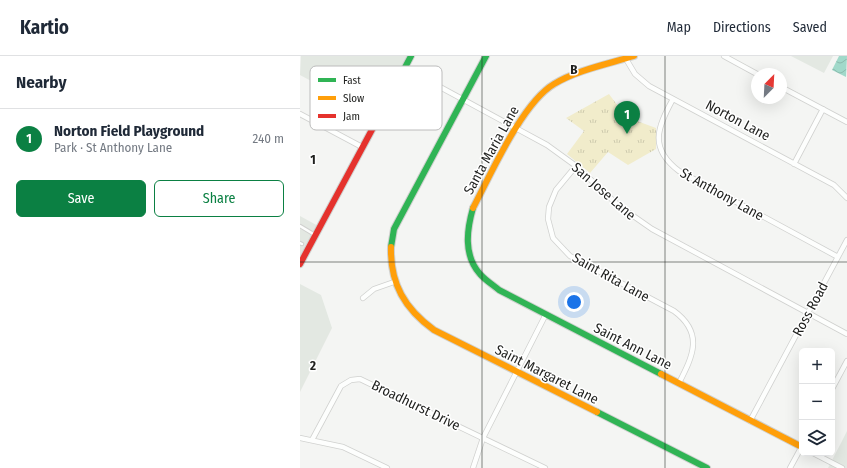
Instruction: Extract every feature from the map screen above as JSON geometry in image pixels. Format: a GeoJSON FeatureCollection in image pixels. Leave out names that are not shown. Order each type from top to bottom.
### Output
{"type":"FeatureCollection","features":[{"type":"Feature","properties":{"kind":"street"},"geometry":{"type":"LineString","coordinates":[[406,66],[411,56]]}},
{"type":"Feature","properties":{"kind":"street","name":"Saint Margaret Lane"},"geometry":{"type":"LineString","coordinates":[[486,56],[394,229],[390,258],[394,282],[406,305],[426,325],[707,468]]}},
{"type":"Feature","properties":{"kind":"street","name":"Santa Maria Lane"},"geometry":{"type":"LineString","coordinates":[[468,250],[467,229],[473,208],[516,128],[536,99],[553,84],[576,74],[626,57],[634,56]]}},
{"type":"Feature","properties":{"kind":"street"},"geometry":{"type":"LineString","coordinates":[[724,56],[751,71]]}},
{"type":"Feature","properties":{"kind":"street","name":"Norton Lane"},"geometry":{"type":"LineString","coordinates":[[626,57],[635,74],[641,80],[673,99],[834,185],[847,198]]}},
{"type":"Feature","properties":{"kind":"street","name":"San Jose Lane"},"geometry":{"type":"LineString","coordinates":[[442,88],[547,145],[576,166],[619,206],[652,229],[847,334]]}},
{"type":"Feature","properties":{"kind":"street"},"geometry":{"type":"LineString","coordinates":[[787,90],[847,122]]}},
{"type":"Feature","properties":{"kind":"street","name":"St Anthony Lane"},"geometry":{"type":"LineString","coordinates":[[673,99],[662,118],[658,138],[659,148],[670,165],[678,171],[838,256]]}},
{"type":"Feature","properties":{"kind":"street"},"geometry":{"type":"LineString","coordinates":[[794,164],[823,109]]}},
{"type":"Feature","properties":{"kind":"street"},"geometry":{"type":"LineString","coordinates":[[300,122],[302,115]]}},
{"type":"Feature","properties":{"kind":"street"},"geometry":{"type":"LineString","coordinates":[[330,130],[362,147]]}},
{"type":"Feature","properties":{"kind":"street"},"geometry":{"type":"LineString","coordinates":[[301,260],[371,130]]}},
{"type":"Feature","properties":{"kind":"street","name":"Saint Rita Lane"},"geometry":{"type":"LineString","coordinates":[[576,166],[556,190],[549,207],[548,219],[553,238],[570,256],[674,311],[684,319],[693,338],[693,352],[679,383]]}},
{"type":"Feature","properties":{"kind":"street","name":"Ross Road"},"geometry":{"type":"LineString","coordinates":[[750,421],[847,240]]}},
{"type":"Feature","properties":{"kind":"street","name":"Saint Ann Lane"},"geometry":{"type":"LineString","coordinates":[[468,250],[479,273],[499,290],[799,446]]}},
{"type":"Feature","properties":{"kind":"street"},"geometry":{"type":"LineString","coordinates":[[363,298],[374,289],[394,282]]}},
{"type":"Feature","properties":{"kind":"street"},"geometry":{"type":"LineString","coordinates":[[474,468],[483,438],[546,314]]}},
{"type":"Feature","properties":{"kind":"street"},"geometry":{"type":"LineString","coordinates":[[835,384],[847,361]]}},
{"type":"Feature","properties":{"kind":"street","name":"Broadhurst Drive"},"geometry":{"type":"LineString","coordinates":[[312,440],[340,386],[351,380],[360,379],[545,468]]}},
{"type":"Feature","properties":{"kind":"street"},"geometry":{"type":"LineString","coordinates":[[300,438],[343,447],[387,468]]}},
{"type":"Feature","properties":{"kind":"street"},"geometry":{"type":"LineString","coordinates":[[790,468],[799,452]]}},
{"type":"Feature","properties":{"kind":"street"},"geometry":{"type":"LineString","coordinates":[[819,456],[839,467]]}},
{"type":"Feature","properties":{"kind":"lane"},"geometry":{"type":"LineString","coordinates":[[301,228],[315,235]]}},
{"type":"Feature","properties":{"kind":"shaded area"},"geometry":{"type":"Polygon","coordinates":[[[301,56],[411,56],[406,66],[310,66],[310,80],[300,75],[301,56]]]}},
{"type":"Feature","properties":{"kind":"shaded area"},"geometry":{"type":"Polygon","coordinates":[[[791,56],[833,56],[824,73],[791,56]]]}},
{"type":"Feature","properties":{"kind":"shaded area"},"geometry":{"type":"Polygon","coordinates":[[[300,216],[320,227],[300,264],[300,216]]]}},
{"type":"Feature","properties":{"kind":"shaded area"},"geometry":{"type":"Polygon","coordinates":[[[300,284],[321,295],[332,328],[300,392],[300,284]]]}},
{"type":"Feature","properties":{"kind":"shaded area"},"geometry":{"type":"Polygon","coordinates":[[[847,431],[847,468],[828,468],[835,456],[847,431]]]}},
{"type":"Feature","properties":{"kind":"green space"},"geometry":{"type":"Polygon","coordinates":[[[609,94],[626,117],[656,128],[656,149],[628,165],[608,152],[590,173],[567,154],[584,131],[566,118],[609,94]]]}},
{"type":"Feature","properties":{"kind":"water"},"geometry":{"type":"Polygon","coordinates":[[[839,56],[847,56],[846,77],[832,70],[839,56]]]}},
{"type":"Feature","properties":{"kind":"traffic: fast"},"geometry":{"type":"LineString","coordinates":[[406,66],[411,56]]}},
{"type":"Feature","properties":{"kind":"traffic: fast"},"geometry":{"type":"LineString","coordinates":[[391,247],[394,229],[486,56]]}},
{"type":"Feature","properties":{"kind":"traffic: fast"},"geometry":{"type":"LineString","coordinates":[[473,208],[468,233],[469,250],[475,267],[484,278],[499,290],[661,374]]}},
{"type":"Feature","properties":{"kind":"traffic: fast"},"geometry":{"type":"LineString","coordinates":[[597,412],[707,468]]}},
{"type":"Feature","properties":{"kind":"traffic: slow"},"geometry":{"type":"LineString","coordinates":[[473,208],[508,140],[530,107],[542,93],[563,79],[593,68],[634,56]]}},
{"type":"Feature","properties":{"kind":"traffic: slow"},"geometry":{"type":"LineString","coordinates":[[391,247],[393,273],[401,294],[407,304],[424,322],[434,330],[597,412]]}},
{"type":"Feature","properties":{"kind":"traffic: slow"},"geometry":{"type":"LineString","coordinates":[[661,374],[799,445]]}},
{"type":"Feature","properties":{"kind":"traffic: jam"},"geometry":{"type":"LineString","coordinates":[[300,264],[372,130]]}},
{"type":"Feature","properties":{"kind":"place","name":"Norton Field Playground"},"geometry":{"type":"Point","coordinates":[627,134]}}]}
